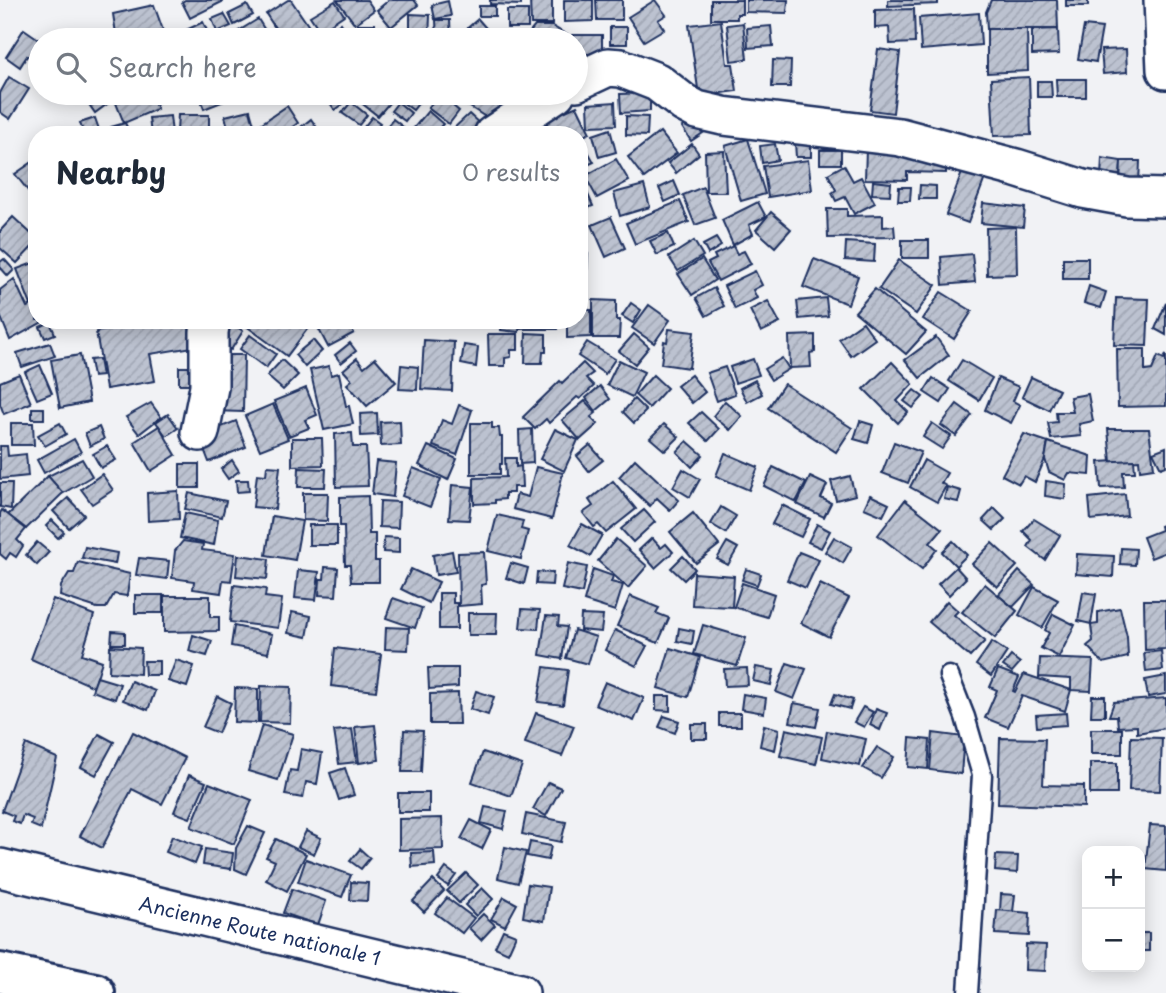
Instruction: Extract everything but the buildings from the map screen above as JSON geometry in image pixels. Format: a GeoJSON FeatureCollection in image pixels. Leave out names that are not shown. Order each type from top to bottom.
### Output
{"type":"FeatureCollection","features":[{"type":"Feature","properties":{"kind":"main road"},"geometry":{"type":"LineString","coordinates":[[0,974],[95,993]]}},
{"type":"Feature","properties":{"kind":"street"},"geometry":{"type":"LineString","coordinates":[[1163,0],[1166,70]]}},
{"type":"Feature","properties":{"kind":"street"},"geometry":{"type":"LineString","coordinates":[[588,76],[608,67],[621,68],[657,82],[697,110],[723,116],[900,137],[1083,189],[1127,197],[1166,198]]}},
{"type":"Feature","properties":{"kind":"street"},"geometry":{"type":"LineString","coordinates":[[506,126],[538,105]]}},
{"type":"Feature","properties":{"kind":"street"},"geometry":{"type":"LineString","coordinates":[[200,432],[209,387],[210,329]]}},
{"type":"Feature","properties":{"kind":"street","name":"Ancienne Route nationale 1"},"geometry":{"type":"LineString","coordinates":[[0,868],[520,993]]}},
{"type":"Feature","properties":{"kind":"lane"},"geometry":{"type":"LineString","coordinates":[[949,676],[965,717],[982,775],[968,993]]}}]}
